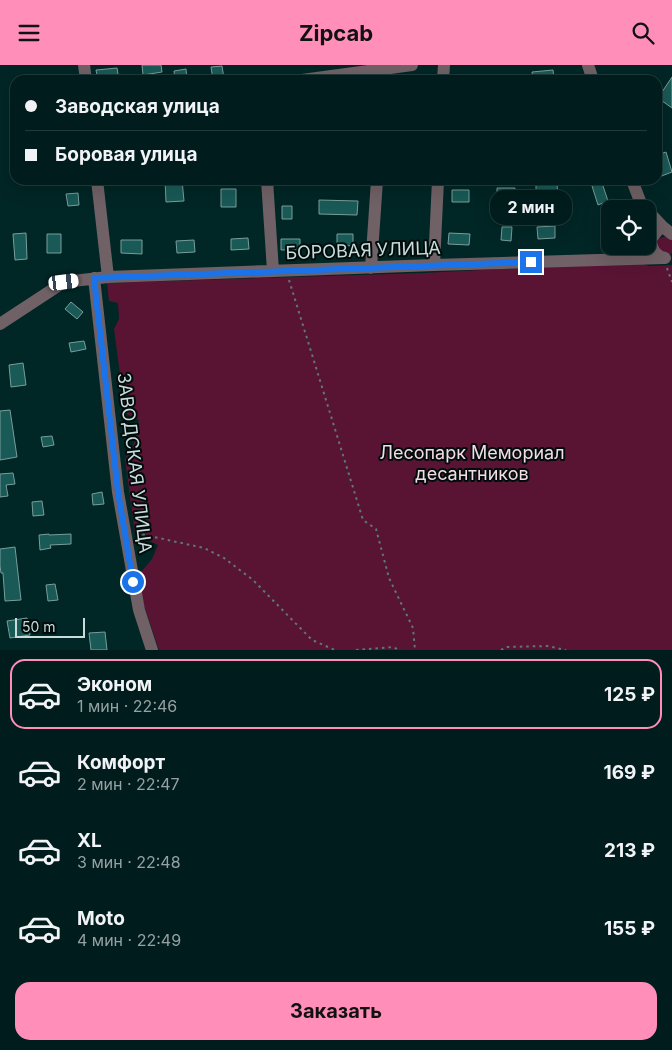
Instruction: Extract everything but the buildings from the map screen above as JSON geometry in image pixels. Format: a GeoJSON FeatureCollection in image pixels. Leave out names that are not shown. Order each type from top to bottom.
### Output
{"type":"FeatureCollection","features":[{"type":"Feature","properties":{"kind":"street"},"geometry":{"type":"LineString","coordinates":[[348,75],[385,71],[412,65]]}},
{"type":"Feature","properties":{"kind":"street"},"geometry":{"type":"LineString","coordinates":[[98,185],[108,277]]}},
{"type":"Feature","properties":{"kind":"street"},"geometry":{"type":"LineString","coordinates":[[267,185],[272,271]]}},
{"type":"Feature","properties":{"kind":"street"},"geometry":{"type":"LineString","coordinates":[[371,268],[377,185]]}},
{"type":"Feature","properties":{"kind":"street"},"geometry":{"type":"LineString","coordinates":[[434,265],[438,185]]}},
{"type":"Feature","properties":{"kind":"street"},"geometry":{"type":"LineString","coordinates":[[634,185],[641,200]]}},
{"type":"Feature","properties":{"kind":"street"},"geometry":{"type":"LineString","coordinates":[[656,220],[668,231]]}},
{"type":"Feature","properties":{"kind":"street"},"geometry":{"type":"LineString","coordinates":[[656,233],[658,230],[668,231]]}},
{"type":"Feature","properties":{"kind":"street","name":"БОРОВАЯ УЛИЦА"},"geometry":{"type":"LineString","coordinates":[[0,324],[64,282],[94,278],[434,265],[601,247]]}},
{"type":"Feature","properties":{"kind":"street","name":"БОРОВАЯ УЛИЦА"},"geometry":{"type":"LineString","coordinates":[[656,248],[668,257]]}},
{"type":"Feature","properties":{"kind":"street","name":"ЗАВОДСКАЯ УЛИЦА"},"geometry":{"type":"LineString","coordinates":[[94,278],[118,492],[139,610],[152,650]]}},
{"type":"Feature","properties":{"kind":"path"},"geometry":{"type":"LineString","coordinates":[[668,257],[672,282]]}},
{"type":"Feature","properties":{"kind":"path"},"geometry":{"type":"LineString","coordinates":[[287,271],[289,285],[363,519],[376,529],[389,577],[413,628],[415,650]]}},
{"type":"Feature","properties":{"kind":"path"},"geometry":{"type":"LineString","coordinates":[[125,531],[204,548],[224,558],[253,580],[312,640],[334,650]]}},
{"type":"Feature","properties":{"kind":"path"},"geometry":{"type":"LineString","coordinates":[[356,650],[393,647],[400,650]]}},
{"type":"Feature","properties":{"kind":"path"},"geometry":{"type":"LineString","coordinates":[[501,650],[507,647],[547,647],[566,650]]}},
{"type":"Feature","properties":{"kind":"green space"},"geometry":{"type":"Polygon","coordinates":[[[666,236],[672,237],[672,253],[668,255],[657,249],[658,239],[666,236]]]}},
{"type":"Feature","properties":{"kind":"green space","name":"Лесопарк Мемориал десантников"},"geometry":{"type":"Polygon","coordinates":[[[638,262],[649,266],[672,265],[672,650],[159,650],[135,579],[152,559],[158,545],[135,534],[125,459],[134,443],[139,420],[125,413],[114,329],[119,319],[118,303],[109,301],[107,283],[424,273],[638,262]]]}},
{"type":"Feature","properties":{"kind":"route"},"geometry":{"type":"LineString","coordinates":[[133,582],[118,492],[94,278],[531,262]]}}]}
